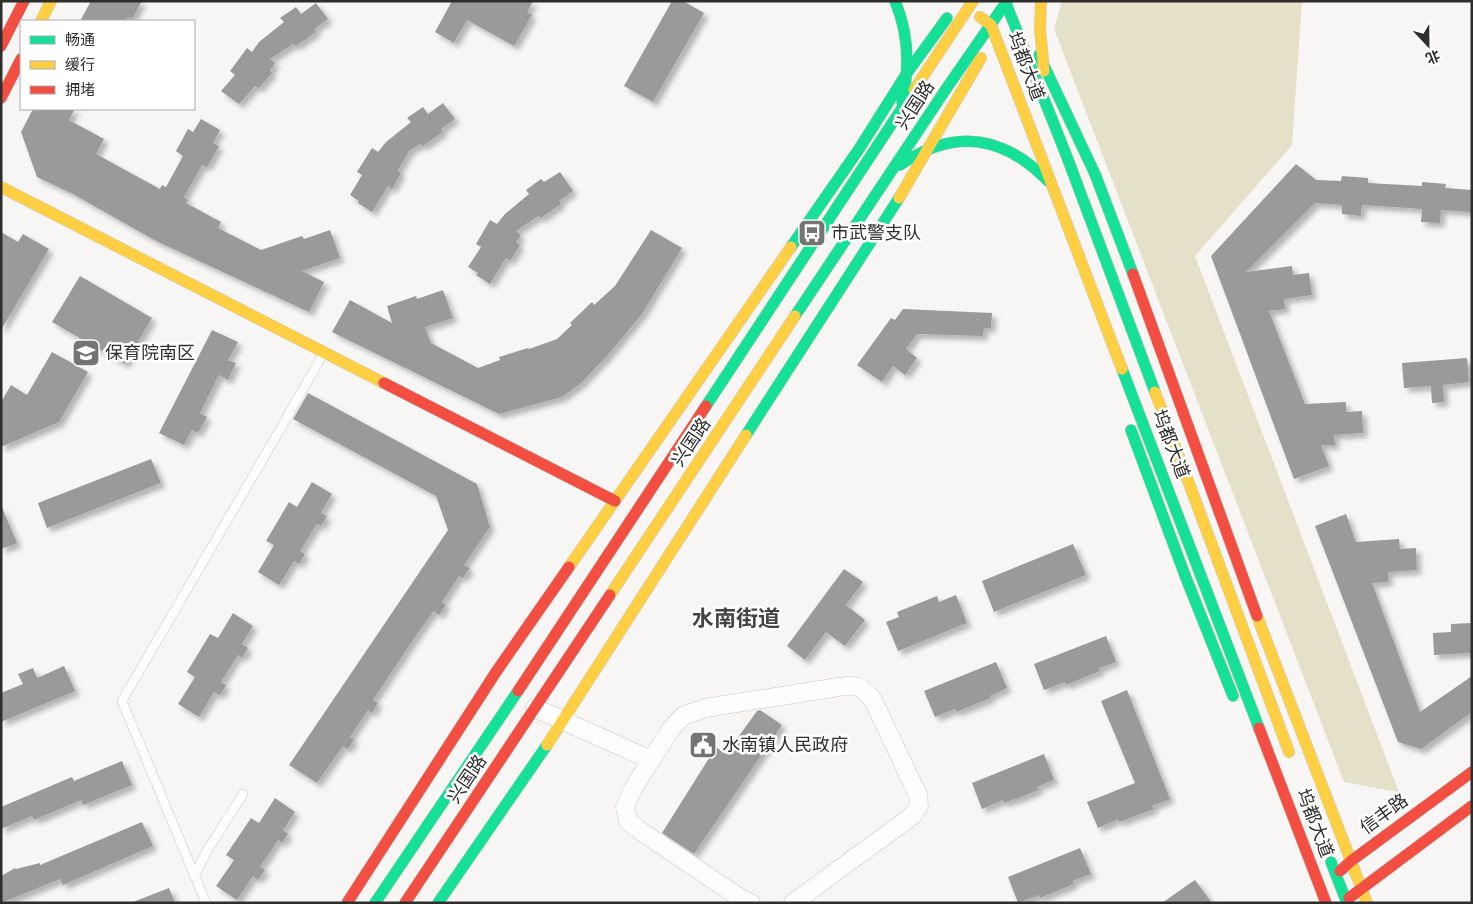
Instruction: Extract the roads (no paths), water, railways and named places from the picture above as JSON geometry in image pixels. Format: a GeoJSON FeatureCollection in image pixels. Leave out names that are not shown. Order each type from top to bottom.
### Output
{"type":"FeatureCollection","features":[{"type":"Feature","properties":{"kind":"main road"},"geometry":{"type":"LineString","coordinates":[[1,46],[24,1]]}},
{"type":"Feature","properties":{"kind":"main road"},"geometry":{"type":"LineString","coordinates":[[42,20],[51,1]]}},
{"type":"Feature","properties":{"kind":"main road"},"geometry":{"type":"LineString","coordinates":[[894,1],[906,36],[908,55],[907,73],[897,115]]}},
{"type":"Feature","properties":{"kind":"main road"},"geometry":{"type":"LineString","coordinates":[[1041,1],[1040,29],[1050,107],[1067,157]]}},
{"type":"Feature","properties":{"kind":"main road"},"geometry":{"type":"LineString","coordinates":[[1011,3],[1043,62],[1095,174],[1157,336],[1232,550],[1368,903]]}},
{"type":"Feature","properties":{"kind":"main road","name":"兴国路"},"geometry":{"type":"LineString","coordinates":[[405,903],[892,173],[946,89],[991,34],[1011,3]]}},
{"type":"Feature","properties":{"kind":"main road","name":"坞都大道"},"geometry":{"type":"LineString","coordinates":[[1011,3],[1294,764]]}},
{"type":"Feature","properties":{"kind":"main road"},"geometry":{"type":"LineString","coordinates":[[347,903],[496,672],[859,149],[953,5]]}},
{"type":"Feature","properties":{"kind":"main road","name":"坞都大道"},"geometry":{"type":"LineString","coordinates":[[953,5],[969,9],[991,34],[1056,192],[1326,903]]}},
{"type":"Feature","properties":{"kind":"main road","name":"兴国路"},"geometry":{"type":"LineString","coordinates":[[375,903],[524,683],[897,115],[969,9]]}},
{"type":"Feature","properties":{"kind":"main road"},"geometry":{"type":"LineString","coordinates":[[438,903],[563,720],[913,176],[991,34]]}},
{"type":"Feature","properties":{"kind":"main road"},"geometry":{"type":"LineString","coordinates":[[991,34],[1062,245]]}},
{"type":"Feature","properties":{"kind":"main road"},"geometry":{"type":"LineString","coordinates":[[1,98],[20,61]]}},
{"type":"Feature","properties":{"kind":"main road"},"geometry":{"type":"LineString","coordinates":[[892,173],[914,155],[929,148],[954,141],[984,142],[1012,151],[1034,165],[1056,192]]}},
{"type":"Feature","properties":{"kind":"main road"},"geometry":{"type":"LineString","coordinates":[[1,187],[615,501]]}},
{"type":"Feature","properties":{"kind":"main road"},"geometry":{"type":"LineString","coordinates":[[1128,421],[1186,578],[1238,708]]}},
{"type":"Feature","properties":{"kind":"main road","name":"信丰路"},"geometry":{"type":"LineString","coordinates":[[1321,889],[1351,861],[1472,772]]}},
{"type":"Feature","properties":{"kind":"main road"},"geometry":{"type":"LineString","coordinates":[[1345,902],[1472,806]]}},
{"type":"Feature","properties":{"kind":"main road"},"geometry":{"type":"LineString","coordinates":[[1289,838],[1314,903]]}},
{"type":"Feature","properties":{"kind":"main road","name":"坞都大道"},"geometry":{"type":"LineString","coordinates":[[1325,848],[1345,902]]}},
{"type":"Feature","properties":{"kind":"street"},"geometry":{"type":"LineString","coordinates":[[750,903],[639,830],[628,820],[625,807],[633,789],[671,729],[683,716],[705,708],[852,685],[864,689],[873,700],[918,795],[918,806],[912,816],[793,903]]}},
{"type":"Feature","properties":{"kind":"street"},"geometry":{"type":"LineString","coordinates":[[535,708],[651,760]]}},
{"type":"Feature","properties":{"kind":"lane"},"geometry":{"type":"LineString","coordinates":[[206,903],[122,701],[324,352]]}},
{"type":"Feature","properties":{"kind":"lane"},"geometry":{"type":"LineString","coordinates":[[194,876],[243,794]]}},
{"type":"Feature","properties":{"kind":"place","name":"市武警支队"},"geometry":{"type":"Point","coordinates":[812,233]}},
{"type":"Feature","properties":{"kind":"place","name":"保育院南区"},"geometry":{"type":"Point","coordinates":[86,353]}},
{"type":"Feature","properties":{"kind":"place","name":"水南镇人民政府"},"geometry":{"type":"Point","coordinates":[703,745]}},
{"type":"Feature","properties":{"kind":"district","name":"水南街道"},"geometry":{"type":"Point","coordinates":[736,618]}}]}
